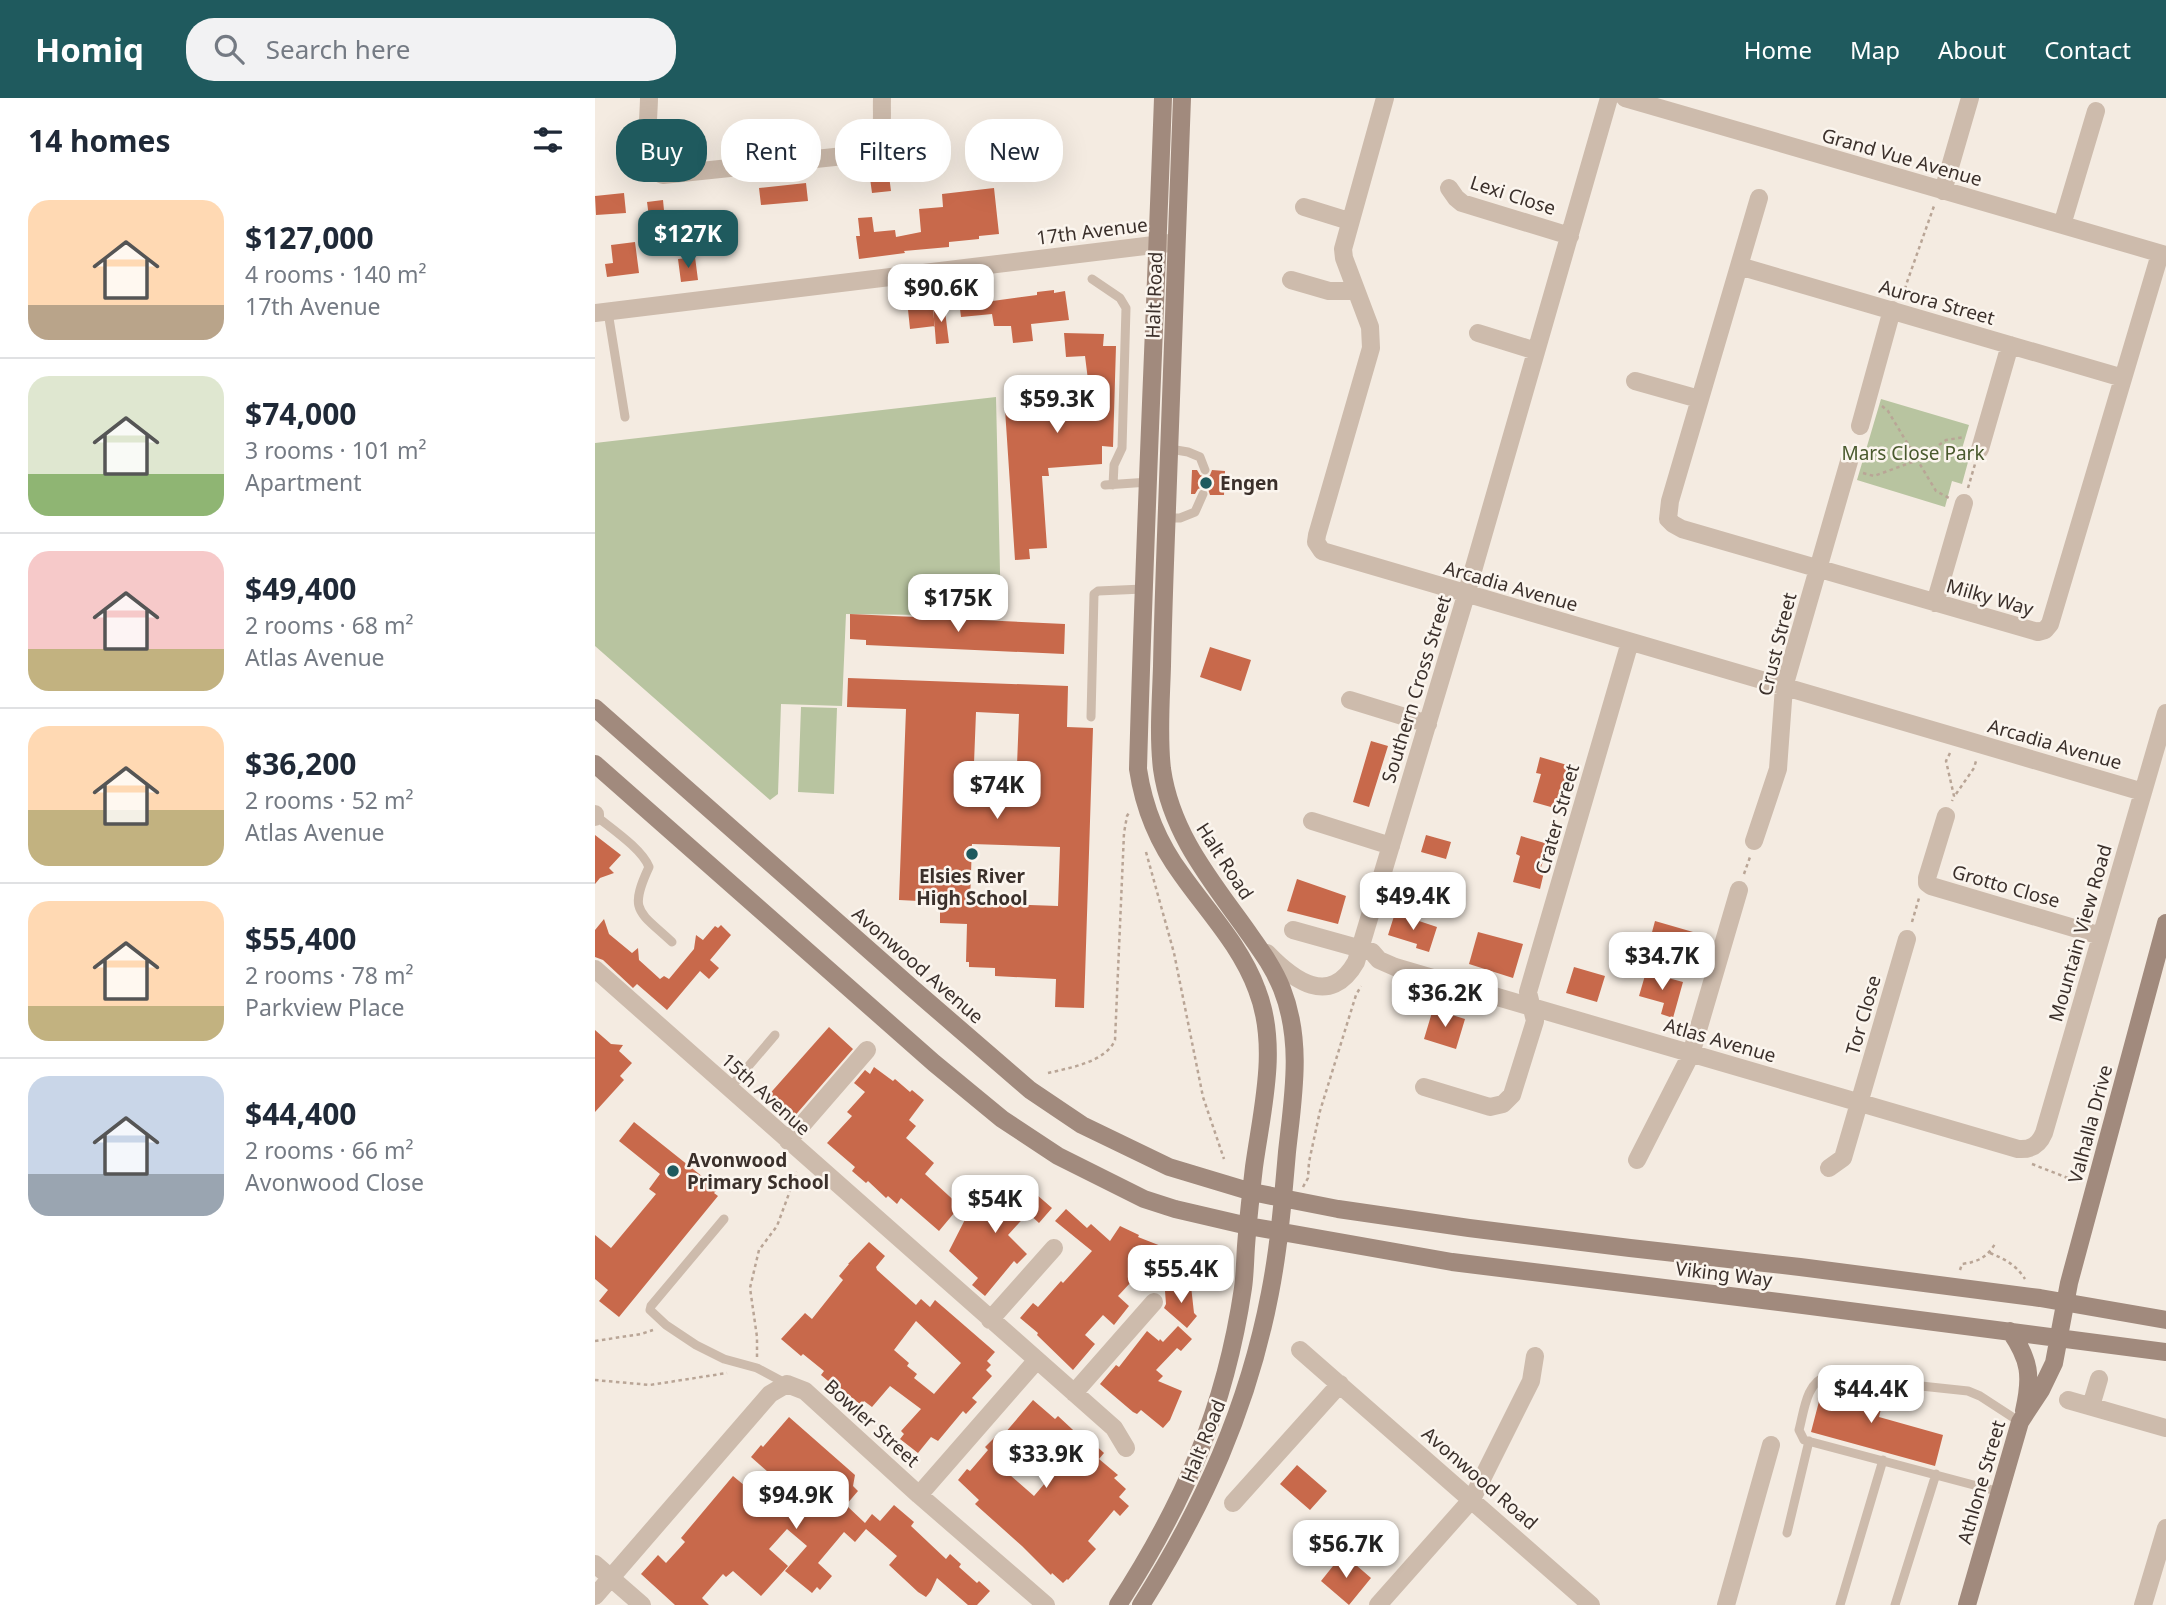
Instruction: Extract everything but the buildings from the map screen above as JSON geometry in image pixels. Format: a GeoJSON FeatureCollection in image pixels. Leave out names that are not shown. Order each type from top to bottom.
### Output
{"type":"FeatureCollection","features":[{"type":"Feature","properties":{"kind":"main road","name":"Halt Road"},"geometry":{"type":"LineString","coordinates":[[1118,1605],[1150,1555],[1181,1497],[1215,1412],[1244,1285],[1268,1056],[1258,990],[1239,954],[1163,846],[1148,814],[1138,769],[1163,98]]}},
{"type":"Feature","properties":{"kind":"main road","name":"Halt Road"},"geometry":{"type":"LineString","coordinates":[[1141,1605],[1170,1560],[1197,1509],[1221,1457],[1254,1362],[1271,1292],[1296,1070],[1290,1013],[1270,962],[1181,834],[1162,769],[1160,735],[1182,98]]}},
{"type":"Feature","properties":{"kind":"main road","name":"Avonwood Avenue"},"geometry":{"type":"LineString","coordinates":[[595,708],[1030,1090],[1082,1125],[1144,1156],[1196,1177],[1282,1198]]}},
{"type":"Feature","properties":{"kind":"main road"},"geometry":{"type":"LineString","coordinates":[[595,764],[934,1063],[1002,1119],[1058,1156],[1144,1199],[1248,1227]]}},
{"type":"Feature","properties":{"kind":"main road","name":"Valhalla Drive"},"geometry":{"type":"LineString","coordinates":[[2060,1337],[2069,1283],[2166,923]]}},
{"type":"Feature","properties":{"kind":"main road","name":"Viking Way"},"geometry":{"type":"LineString","coordinates":[[1282,1198],[1469,1228],[1800,1267],[2066,1303],[2166,1320]]}},
{"type":"Feature","properties":{"kind":"main road","name":"Viking Way"},"geometry":{"type":"LineString","coordinates":[[1248,1227],[1465,1264],[2166,1352]]}},
{"type":"Feature","properties":{"kind":"main road"},"geometry":{"type":"LineString","coordinates":[[2010,1331],[2021,1347],[2029,1370],[2022,1418]]}},
{"type":"Feature","properties":{"kind":"main road","name":"Athlone Street"},"geometry":{"type":"LineString","coordinates":[[1968,1605],[2022,1418],[2049,1377],[2060,1337]]}},
{"type":"Feature","properties":{"kind":"street"},"geometry":{"type":"LineString","coordinates":[[649,98],[649,158],[654,169],[663,175],[863,154],[873,148],[881,134],[882,98]]}},
{"type":"Feature","properties":{"kind":"street","name":"Arcadia Avenue"},"geometry":{"type":"LineString","coordinates":[[1385,98],[1349,221],[1343,253],[1370,327],[1371,348],[1316,542],[1319,548],[1327,554],[2143,792]]}},
{"type":"Feature","properties":{"kind":"street","name":"Southern Cross Street"},"geometry":{"type":"LineString","coordinates":[[1252,937],[1290,975],[1305,984],[1331,984],[1347,976],[1356,962],[1466,595],[1609,98]]}},
{"type":"Feature","properties":{"kind":"street","name":"Grand Vue Avenue"},"geometry":{"type":"LineString","coordinates":[[1625,98],[2163,255]]}},
{"type":"Feature","properties":{"kind":"street"},"geometry":{"type":"LineString","coordinates":[[1943,191],[1970,98]]}},
{"type":"Feature","properties":{"kind":"street"},"geometry":{"type":"LineString","coordinates":[[2062,225],[2096,111]]}},
{"type":"Feature","properties":{"kind":"street","name":"Lexi Close"},"geometry":{"type":"LineString","coordinates":[[1449,188],[1462,203],[1570,236]]}},
{"type":"Feature","properties":{"kind":"street","name":"Milky Way"},"geometry":{"type":"LineString","coordinates":[[1759,198],[1670,500],[1668,519],[1682,529],[2038,632],[2048,628],[2163,255]]}},
{"type":"Feature","properties":{"kind":"street"},"geometry":{"type":"LineString","coordinates":[[1304,207],[1349,221]]}},
{"type":"Feature","properties":{"kind":"street","name":"17th Avenue"},"geometry":{"type":"LineString","coordinates":[[602,312],[1177,242]]}},
{"type":"Feature","properties":{"kind":"street","name":"Aurora Street"},"geometry":{"type":"LineString","coordinates":[[1738,266],[2123,378]]}},
{"type":"Feature","properties":{"kind":"street"},"geometry":{"type":"LineString","coordinates":[[1291,280],[1329,291],[1356,291]]}},
{"type":"Feature","properties":{"kind":"street"},"geometry":{"type":"LineString","coordinates":[[1860,426],[1896,312]]}},
{"type":"Feature","properties":{"kind":"street"},"geometry":{"type":"LineString","coordinates":[[1478,333],[1536,351]]}},
{"type":"Feature","properties":{"kind":"street"},"geometry":{"type":"LineString","coordinates":[[1980,449],[2010,345]]}},
{"type":"Feature","properties":{"kind":"street"},"geometry":{"type":"LineString","coordinates":[[1635,382],[1699,399]]}},
{"type":"Feature","properties":{"kind":"street","name":"Crust Street"},"geometry":{"type":"LineString","coordinates":[[1755,841],[1778,769],[1784,687],[1850,458]]}},
{"type":"Feature","properties":{"kind":"street"},"geometry":{"type":"LineString","coordinates":[[1935,603],[1964,503]]}},
{"type":"Feature","properties":{"kind":"street","name":"Crater Street"},"geometry":{"type":"LineString","coordinates":[[1424,1087],[1490,1107],[1497,1107],[1508,1100],[1515,1089],[1535,1021],[1528,992],[1630,642]]}},
{"type":"Feature","properties":{"kind":"street"},"geometry":{"type":"LineString","coordinates":[[1350,700],[1428,724]]}},
{"type":"Feature","properties":{"kind":"street","name":"Mountain View Road"},"geometry":{"type":"LineString","coordinates":[[2023,1156],[2044,1133],[2166,712]]}},
{"type":"Feature","properties":{"kind":"street","name":"Grotto Close"},"geometry":{"type":"LineString","coordinates":[[1946,816],[1927,883],[2101,936]]}},
{"type":"Feature","properties":{"kind":"street"},"geometry":{"type":"LineString","coordinates":[[1312,821],[1391,846]]}},
{"type":"Feature","properties":{"kind":"street"},"geometry":{"type":"LineString","coordinates":[[1637,1160],[1691,1054],[1739,890]]}},
{"type":"Feature","properties":{"kind":"street","name":"Atlas Avenue"},"geometry":{"type":"LineString","coordinates":[[1293,930],[1372,952],[1379,960],[1395,967],[1859,1103],[2023,1156]]}},
{"type":"Feature","properties":{"kind":"street","name":"Tor Close"},"geometry":{"type":"LineString","coordinates":[[1829,1168],[1843,1158],[1907,939]]}},
{"type":"Feature","properties":{"kind":"street","name":"15th Avenue"},"geometry":{"type":"LineString","coordinates":[[595,969],[1114,1428],[1126,1448]]}},
{"type":"Feature","properties":{"kind":"street"},"geometry":{"type":"LineString","coordinates":[[788,1141],[867,1050]]}},
{"type":"Feature","properties":{"kind":"street"},"geometry":{"type":"LineString","coordinates":[[990,1320],[1054,1248]]}},
{"type":"Feature","properties":{"kind":"street"},"geometry":{"type":"LineString","coordinates":[[1074,1393],[1154,1302]]}},
{"type":"Feature","properties":{"kind":"street","name":"Avonwood Road"},"geometry":{"type":"LineString","coordinates":[[1300,1350],[1591,1605]]}},
{"type":"Feature","properties":{"kind":"street"},"geometry":{"type":"LineString","coordinates":[[1386,1602],[1472,1499],[1531,1381],[1535,1356]]}},
{"type":"Feature","properties":{"kind":"street"},"geometry":{"type":"LineString","coordinates":[[919,1495],[1036,1360]]}},
{"type":"Feature","properties":{"kind":"street"},"geometry":{"type":"LineString","coordinates":[[2091,1406],[2099,1379]]}},
{"type":"Feature","properties":{"kind":"street"},"geometry":{"type":"LineString","coordinates":[[595,1596],[770,1394],[787,1384]]}},
{"type":"Feature","properties":{"kind":"street","name":"Bowler Street"},"geometry":{"type":"LineString","coordinates":[[787,1384],[805,1391],[1039,1602]]}},
{"type":"Feature","properties":{"kind":"street"},"geometry":{"type":"LineString","coordinates":[[1233,1503],[1340,1384]]}},
{"type":"Feature","properties":{"kind":"street"},"geometry":{"type":"LineString","coordinates":[[2068,1400],[2166,1427]]}},
{"type":"Feature","properties":{"kind":"street"},"geometry":{"type":"LineString","coordinates":[[1726,1605],[1771,1445]]}},
{"type":"Feature","properties":{"kind":"street"},"geometry":{"type":"LineString","coordinates":[[2143,1605],[2166,1528]]}},
{"type":"Feature","properties":{"kind":"street"},"geometry":{"type":"LineString","coordinates":[[595,1564],[642,1605]]}},
{"type":"Feature","properties":{"kind":"lane"},"geometry":{"type":"LineString","coordinates":[[1092,279],[1120,298],[1126,308],[1122,448],[1109,485],[1149,482]]}},
{"type":"Feature","properties":{"kind":"lane"},"geometry":{"type":"LineString","coordinates":[[602,312],[625,417]]}},
{"type":"Feature","properties":{"kind":"lane"},"geometry":{"type":"LineString","coordinates":[[1170,449],[1200,457],[1205,470]]}},
{"type":"Feature","properties":{"kind":"lane"},"geometry":{"type":"LineString","coordinates":[[1167,518],[1184,517],[1195,512],[1203,494]]}},
{"type":"Feature","properties":{"kind":"lane"},"geometry":{"type":"LineString","coordinates":[[1091,717],[1094,594],[1098,590],[1143,589]]}},
{"type":"Feature","properties":{"kind":"lane"},"geometry":{"type":"LineString","coordinates":[[595,816],[648,863],[649,867],[638,893],[638,906],[642,914],[672,942]]}},
{"type":"Feature","properties":{"kind":"lane"},"geometry":{"type":"LineString","coordinates":[[729,1089],[775,1035]]}},
{"type":"Feature","properties":{"kind":"lane"},"geometry":{"type":"LineString","coordinates":[[724,1219],[651,1306],[652,1313],[696,1345],[724,1359],[757,1368],[787,1384]]}},
{"type":"Feature","properties":{"kind":"lane"},"geometry":{"type":"LineString","coordinates":[[2000,1492],[1809,1441],[1801,1437],[1799,1430],[1813,1384],[1819,1378],[1827,1376],[1968,1391],[2022,1418]]}},
{"type":"Feature","properties":{"kind":"lane"},"geometry":{"type":"LineString","coordinates":[[1787,1533],[1809,1441]]}},
{"type":"Feature","properties":{"kind":"lane"},"geometry":{"type":"LineString","coordinates":[[1840,1605],[1883,1461]]}},
{"type":"Feature","properties":{"kind":"lane"},"geometry":{"type":"LineString","coordinates":[[1895,1605],[1936,1474]]}},
{"type":"Feature","properties":{"kind":"path"},"geometry":{"type":"LineString","coordinates":[[1896,312],[1933,208],[1943,191]]}},
{"type":"Feature","properties":{"kind":"path"},"geometry":{"type":"LineString","coordinates":[[1883,407],[1936,491],[1945,497]]}},
{"type":"Feature","properties":{"kind":"path"},"geometry":{"type":"LineString","coordinates":[[1874,477],[1918,460],[1939,443],[1965,437]]}},
{"type":"Feature","properties":{"kind":"path"},"geometry":{"type":"LineString","coordinates":[[1964,503],[1980,449]]}},
{"type":"Feature","properties":{"kind":"path"},"geometry":{"type":"LineString","coordinates":[[1952,748],[1947,761],[1954,796]]}},
{"type":"Feature","properties":{"kind":"path"},"geometry":{"type":"LineString","coordinates":[[1946,816],[1954,796],[1974,768],[1978,756]]}},
{"type":"Feature","properties":{"kind":"path"},"geometry":{"type":"LineString","coordinates":[[1048,1073],[1097,1057],[1113,1045],[1115,1040],[1124,833],[1130,811]]}},
{"type":"Feature","properties":{"kind":"path"},"geometry":{"type":"LineString","coordinates":[[1739,890],[1755,841]]}},
{"type":"Feature","properties":{"kind":"path"},"geometry":{"type":"LineString","coordinates":[[1146,852],[1174,953],[1203,1097],[1224,1159]]}},
{"type":"Feature","properties":{"kind":"path"},"geometry":{"type":"LineString","coordinates":[[1907,939],[1920,894]]}},
{"type":"Feature","properties":{"kind":"path"},"geometry":{"type":"LineString","coordinates":[[1302,1188],[1308,1178],[1320,1111],[1356,995],[1362,984]]}},
{"type":"Feature","properties":{"kind":"path"},"geometry":{"type":"LineString","coordinates":[[757,1368],[757,1337],[750,1288],[758,1250],[777,1226],[804,1155]]}},
{"type":"Feature","properties":{"kind":"path"},"geometry":{"type":"LineString","coordinates":[[2023,1156],[2082,1184]]}},
{"type":"Feature","properties":{"kind":"path"},"geometry":{"type":"LineString","coordinates":[[1959,1274],[1962,1264],[1976,1262],[1990,1253],[1996,1242]]}},
{"type":"Feature","properties":{"kind":"path"},"geometry":{"type":"LineString","coordinates":[[1990,1253],[2019,1269],[2025,1279]]}},
{"type":"Feature","properties":{"kind":"path"},"geometry":{"type":"LineString","coordinates":[[595,1341],[641,1334],[666,1325]]}},
{"type":"Feature","properties":{"kind":"path"},"geometry":{"type":"LineString","coordinates":[[595,1380],[650,1385],[730,1373]]}},
{"type":"Feature","properties":{"kind":"green space"},"geometry":{"type":"Polygon","coordinates":[[[996,397],[1001,616],[846,614],[842,706],[781,704],[778,794],[770,800],[595,646],[595,443],[996,397]]]}},
{"type":"Feature","properties":{"kind":"green space","name":"Mars Close Park"},"geometry":{"type":"Polygon","coordinates":[[[1881,399],[1969,425],[1959,459],[1968,462],[1962,484],[1952,481],[1945,507],[1857,480],[1881,399]]]}},
{"type":"Feature","properties":{"kind":"green space"},"geometry":{"type":"Polygon","coordinates":[[[801,707],[837,708],[834,794],[798,792],[801,707]]]}},
{"type":"Feature","properties":{"kind":"place","name":"Engen"},"geometry":{"type":"Point","coordinates":[1206,483]}},
{"type":"Feature","properties":{"kind":"place","name":"Elsies River High School"},"geometry":{"type":"Point","coordinates":[972,854]}},
{"type":"Feature","properties":{"kind":"place","name":"Avonwood Primary School"},"geometry":{"type":"Point","coordinates":[673,1171]}}]}
